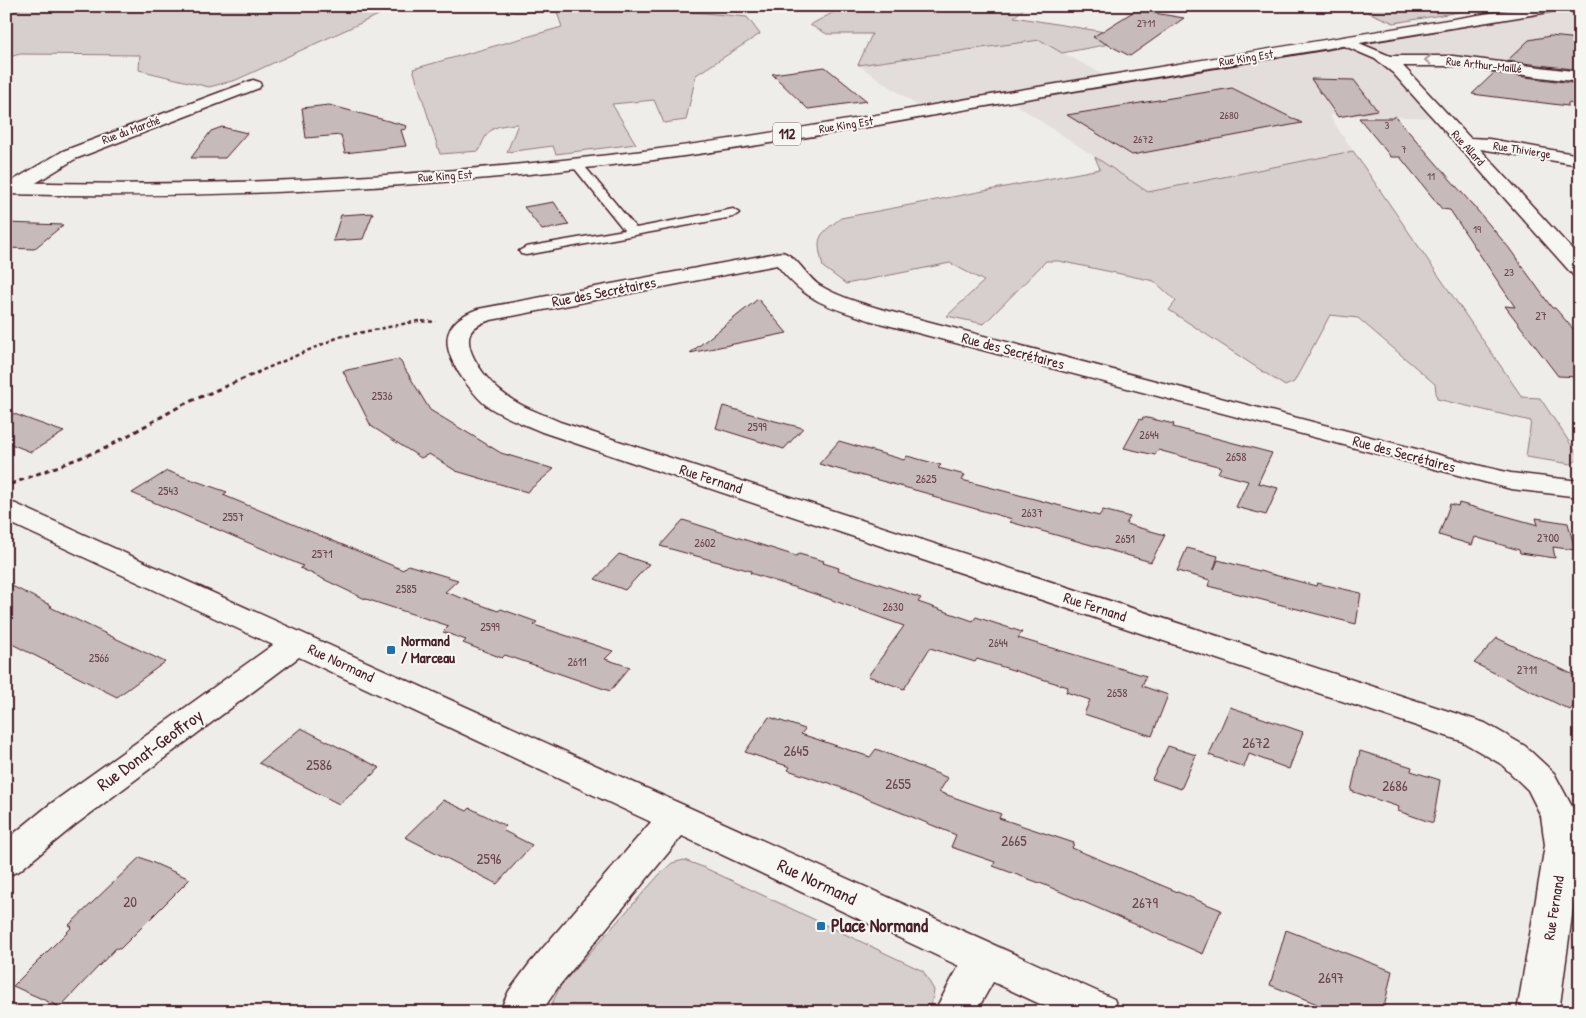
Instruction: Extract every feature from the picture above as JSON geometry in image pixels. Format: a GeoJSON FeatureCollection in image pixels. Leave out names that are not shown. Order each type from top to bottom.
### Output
{"type":"FeatureCollection","features":[{"type":"Feature","properties":{"kind":"street","name":"Rue King Est"},"geometry":{"type":"LineString","coordinates":[[10,188],[140,189],[274,186],[440,176],[577,164],[741,142],[1561,6]]}},
{"type":"Feature","properties":{"kind":"street","name":"Rue Allard"},"geometry":{"type":"LineString","coordinates":[[1345,42],[1372,52],[1389,61],[1580,271]]}},
{"type":"Feature","properties":{"kind":"street","name":"Rue Arthur-Maillé"},"geometry":{"type":"LineString","coordinates":[[1389,61],[1435,60],[1468,62],[1580,77]]}},
{"type":"Feature","properties":{"kind":"street","name":"Rue du Marché"},"geometry":{"type":"LineString","coordinates":[[10,188],[69,155],[254,85]]}},
{"type":"Feature","properties":{"kind":"street","name":"Rue Thivierge"},"geometry":{"type":"LineString","coordinates":[[1463,143],[1489,144],[1580,160]]}},
{"type":"Feature","properties":{"kind":"street","name":"Rue des Secrétaires"},"geometry":{"type":"LineString","coordinates":[[461,328],[470,320],[486,314],[782,258],[796,276],[812,289],[841,303],[880,316],[1477,473],[1511,481],[1580,489]]}},
{"type":"Feature","properties":{"kind":"street","name":"Rue Fernand"},"geometry":{"type":"LineString","coordinates":[[461,328],[458,338],[464,364],[489,395],[513,410],[551,427],[1473,732],[1513,755],[1542,782],[1559,816],[1563,845],[1538,1012]]}},
{"type":"Feature","properties":{"kind":"street","name":"Rue Normand"},"geometry":{"type":"LineString","coordinates":[[6,510],[1099,1012]]}},
{"type":"Feature","properties":{"kind":"street","name":"Rue Donat-Geoffroy"},"geometry":{"type":"LineString","coordinates":[[6,861],[62,815],[297,643]]}},
{"type":"Feature","properties":{"kind":"street"},"geometry":{"type":"LineString","coordinates":[[522,1012],[523,1004],[544,975],[676,817]]}},
{"type":"Feature","properties":{"kind":"street"},"geometry":{"type":"LineString","coordinates":[[954,1012],[985,959]]}},
{"type":"Feature","properties":{"kind":"lane"},"geometry":{"type":"LineString","coordinates":[[577,164],[633,232]]}},
{"type":"Feature","properties":{"kind":"lane"},"geometry":{"type":"LineString","coordinates":[[526,251],[733,213]]}},
{"type":"Feature","properties":{"kind":"path"},"geometry":{"type":"LineString","coordinates":[[6,486],[106,448],[184,404],[339,337],[418,321],[435,322],[461,328]]}},
{"type":"Feature","properties":{"kind":"shaded area"},"geometry":{"type":"Polygon","coordinates":[[[28,6],[398,6],[236,80],[209,87],[139,70],[140,55],[20,54],[6,58],[6,15],[28,6]]]}},
{"type":"Feature","properties":{"kind":"shaded area"},"geometry":{"type":"Polygon","coordinates":[[[494,6],[629,6],[747,17],[760,34],[696,75],[686,120],[664,123],[654,100],[612,104],[636,144],[556,154],[553,146],[507,152],[518,124],[492,129],[485,137],[479,151],[440,154],[413,69],[562,27],[557,12],[515,12],[494,6]]]}},
{"type":"Feature","properties":{"kind":"shaded area"},"geometry":{"type":"Polygon","coordinates":[[[829,6],[1027,6],[1014,17],[1141,38],[1062,53],[1040,40],[858,65],[872,34],[827,34],[810,25],[836,11],[829,6]]]}},
{"type":"Feature","properties":{"kind":"shaded area"},"geometry":{"type":"Polygon","coordinates":[[[1353,6],[1494,6],[1394,23],[1353,6]]]}},
{"type":"Feature","properties":{"kind":"shaded area"},"geometry":{"type":"Polygon","coordinates":[[[1496,6],[1580,6],[1580,77],[1493,65],[1390,61],[1441,118],[1329,115],[1353,151],[1148,192],[1006,98],[927,112],[858,65],[1040,40],[1113,80],[1516,13],[1496,6]]]}},
{"type":"Feature","properties":{"kind":"shaded area"},"geometry":{"type":"Polygon","coordinates":[[[1353,151],[1522,397],[1540,398],[1580,458],[1571,464],[1526,457],[1531,421],[1437,399],[1435,384],[1358,318],[1330,315],[1294,382],[1285,386],[1169,310],[1176,301],[1154,281],[1059,261],[1046,261],[984,324],[947,316],[984,281],[950,263],[846,284],[823,267],[819,249],[822,234],[841,218],[1100,169],[1095,157],[1148,192],[1353,151]]]}},
{"type":"Feature","properties":{"kind":"shaded area"},"geometry":{"type":"Polygon","coordinates":[[[684,860],[703,867],[923,971],[934,990],[930,1012],[554,1012],[551,1005],[561,985],[659,875],[672,863],[684,860]]]}},
{"type":"Feature","properties":{"kind":"building"},"geometry":{"type":"Polygon","coordinates":[[[1136,10],[1184,18],[1130,56],[1093,37],[1136,10]]]}},
{"type":"Feature","properties":{"kind":"building"},"geometry":{"type":"Polygon","coordinates":[[[1550,36],[1580,39],[1580,70],[1507,61],[1529,40],[1550,36]]]}},
{"type":"Feature","properties":{"kind":"building"},"geometry":{"type":"Polygon","coordinates":[[[825,67],[867,101],[808,109],[772,74],[825,67]]]}},
{"type":"Feature","properties":{"kind":"building"},"geometry":{"type":"Polygon","coordinates":[[[1494,73],[1580,84],[1580,105],[1568,103],[1568,106],[1472,94],[1494,73]]]}},
{"type":"Feature","properties":{"kind":"building"},"geometry":{"type":"Polygon","coordinates":[[[1311,79],[1354,80],[1377,110],[1338,117],[1311,79]]]}},
{"type":"Feature","properties":{"kind":"building"},"geometry":{"type":"Polygon","coordinates":[[[1232,88],[1302,123],[1132,155],[1067,115],[1232,88]]]}},
{"type":"Feature","properties":{"kind":"building"},"geometry":{"type":"Polygon","coordinates":[[[329,105],[407,126],[406,129],[401,130],[406,146],[345,153],[341,135],[306,138],[302,108],[329,105]]]}},
{"type":"Feature","properties":{"kind":"building"},"geometry":{"type":"Polygon","coordinates":[[[1395,116],[1509,248],[1552,308],[1555,308],[1580,337],[1580,377],[1558,376],[1505,306],[1515,307],[1450,210],[1442,209],[1400,157],[1391,157],[1359,118],[1392,118],[1395,116]]]}},
{"type":"Feature","properties":{"kind":"building"},"geometry":{"type":"Polygon","coordinates":[[[222,127],[247,133],[225,158],[191,158],[211,131],[222,127]]]}},
{"type":"Feature","properties":{"kind":"building"},"geometry":{"type":"Polygon","coordinates":[[[554,202],[569,225],[542,230],[524,207],[554,202]]]}},
{"type":"Feature","properties":{"kind":"building"},"geometry":{"type":"Polygon","coordinates":[[[373,213],[363,239],[333,241],[341,215],[373,213]]]}},
{"type":"Feature","properties":{"kind":"building"},"geometry":{"type":"Polygon","coordinates":[[[6,223],[63,225],[34,249],[6,248],[6,223]]]}},
{"type":"Feature","properties":{"kind":"building"},"geometry":{"type":"Polygon","coordinates":[[[758,299],[787,333],[690,353],[758,299]]]}},
{"type":"Feature","properties":{"kind":"building"},"geometry":{"type":"Polygon","coordinates":[[[399,359],[430,410],[501,453],[554,469],[527,492],[456,471],[429,454],[421,458],[371,426],[343,371],[399,359]]]}},
{"type":"Feature","properties":{"kind":"building"},"geometry":{"type":"Polygon","coordinates":[[[723,406],[803,428],[784,449],[716,428],[723,406]]]}},
{"type":"Feature","properties":{"kind":"building"},"geometry":{"type":"Polygon","coordinates":[[[6,411],[64,432],[31,452],[6,442],[6,411]]]}},
{"type":"Feature","properties":{"kind":"building"},"geometry":{"type":"Polygon","coordinates":[[[1143,417],[1174,424],[1173,427],[1272,453],[1258,483],[1278,488],[1266,515],[1236,507],[1248,481],[1218,473],[1221,467],[1158,450],[1155,455],[1124,448],[1140,419],[1142,420],[1143,417]]]}},
{"type":"Feature","properties":{"kind":"building"},"geometry":{"type":"Polygon","coordinates":[[[839,441],[904,460],[907,456],[941,465],[938,468],[965,475],[962,480],[1099,516],[1103,510],[1130,517],[1126,524],[1165,535],[1151,562],[1010,522],[1012,519],[933,497],[933,495],[819,464],[839,441]]]}},
{"type":"Feature","properties":{"kind":"building"},"geometry":{"type":"Polygon","coordinates":[[[167,471],[227,492],[223,495],[403,570],[408,565],[458,580],[445,592],[498,611],[501,609],[537,622],[534,625],[613,651],[605,659],[630,667],[610,691],[505,655],[502,658],[463,643],[466,640],[443,632],[449,626],[363,598],[300,568],[303,566],[132,493],[167,471]]]}},
{"type":"Feature","properties":{"kind":"building"},"geometry":{"type":"Polygon","coordinates":[[[1459,503],[1538,525],[1536,518],[1568,523],[1575,550],[1553,547],[1555,558],[1520,553],[1519,550],[1475,537],[1472,545],[1439,535],[1450,504],[1458,506],[1459,503]]]}},
{"type":"Feature","properties":{"kind":"building"},"geometry":{"type":"Polygon","coordinates":[[[683,520],[796,556],[799,554],[824,561],[823,563],[839,568],[838,570],[921,598],[918,602],[973,621],[976,617],[1022,632],[1018,638],[1146,676],[1142,686],[1168,695],[1152,736],[1084,714],[1090,700],[1066,692],[1068,687],[977,659],[975,662],[930,648],[904,689],[868,676],[904,626],[750,573],[751,571],[660,546],[683,520]]]}},
{"type":"Feature","properties":{"kind":"building"},"geometry":{"type":"Polygon","coordinates":[[[1187,548],[1218,556],[1214,569],[1218,560],[1316,586],[1317,583],[1361,593],[1356,624],[1208,586],[1210,580],[1177,571],[1187,548]]]}},
{"type":"Feature","properties":{"kind":"building"},"geometry":{"type":"Polygon","coordinates":[[[619,554],[649,564],[625,590],[595,579],[619,554]]]}},
{"type":"Feature","properties":{"kind":"building"},"geometry":{"type":"Polygon","coordinates":[[[6,583],[52,606],[50,607],[165,662],[117,697],[6,641],[6,583]]]}},
{"type":"Feature","properties":{"kind":"building"},"geometry":{"type":"Polygon","coordinates":[[[1497,638],[1580,678],[1580,698],[1570,710],[1474,663],[1497,638]]]}},
{"type":"Feature","properties":{"kind":"building"},"geometry":{"type":"Polygon","coordinates":[[[1230,707],[1303,732],[1289,769],[1249,754],[1244,767],[1209,755],[1230,707]]]}},
{"type":"Feature","properties":{"kind":"building"},"geometry":{"type":"Polygon","coordinates":[[[769,717],[805,729],[801,734],[870,757],[876,749],[948,778],[939,792],[1001,814],[999,818],[1074,843],[1072,848],[1221,910],[1203,954],[1045,885],[993,866],[995,862],[951,847],[956,835],[827,782],[788,770],[790,767],[745,752],[769,717]]]}},
{"type":"Feature","properties":{"kind":"building"},"geometry":{"type":"Polygon","coordinates":[[[301,728],[380,768],[339,804],[259,763],[301,728]]]}},
{"type":"Feature","properties":{"kind":"building"},"geometry":{"type":"Polygon","coordinates":[[[1168,746],[1196,755],[1181,789],[1152,779],[1168,746]]]}},
{"type":"Feature","properties":{"kind":"building"},"geometry":{"type":"Polygon","coordinates":[[[1360,751],[1412,767],[1411,771],[1440,780],[1433,823],[1398,811],[1399,807],[1351,791],[1360,751]]]}},
{"type":"Feature","properties":{"kind":"building"},"geometry":{"type":"Polygon","coordinates":[[[443,800],[467,811],[470,808],[506,826],[502,830],[532,845],[497,884],[405,837],[443,800]]]}},
{"type":"Feature","properties":{"kind":"building"},"geometry":{"type":"Polygon","coordinates":[[[140,857],[190,879],[120,949],[116,948],[60,1007],[13,986],[72,927],[69,925],[140,857]]]}},
{"type":"Feature","properties":{"kind":"building"},"geometry":{"type":"Polygon","coordinates":[[[1286,930],[1392,971],[1383,1012],[1337,1012],[1270,985],[1286,930]]]}},
{"type":"Feature","properties":{"kind":"place","name":"Normand / Marceau"},"geometry":{"type":"Point","coordinates":[391,650]}},
{"type":"Feature","properties":{"kind":"place","name":"Place Normand"},"geometry":{"type":"Point","coordinates":[821,926]}}]}
